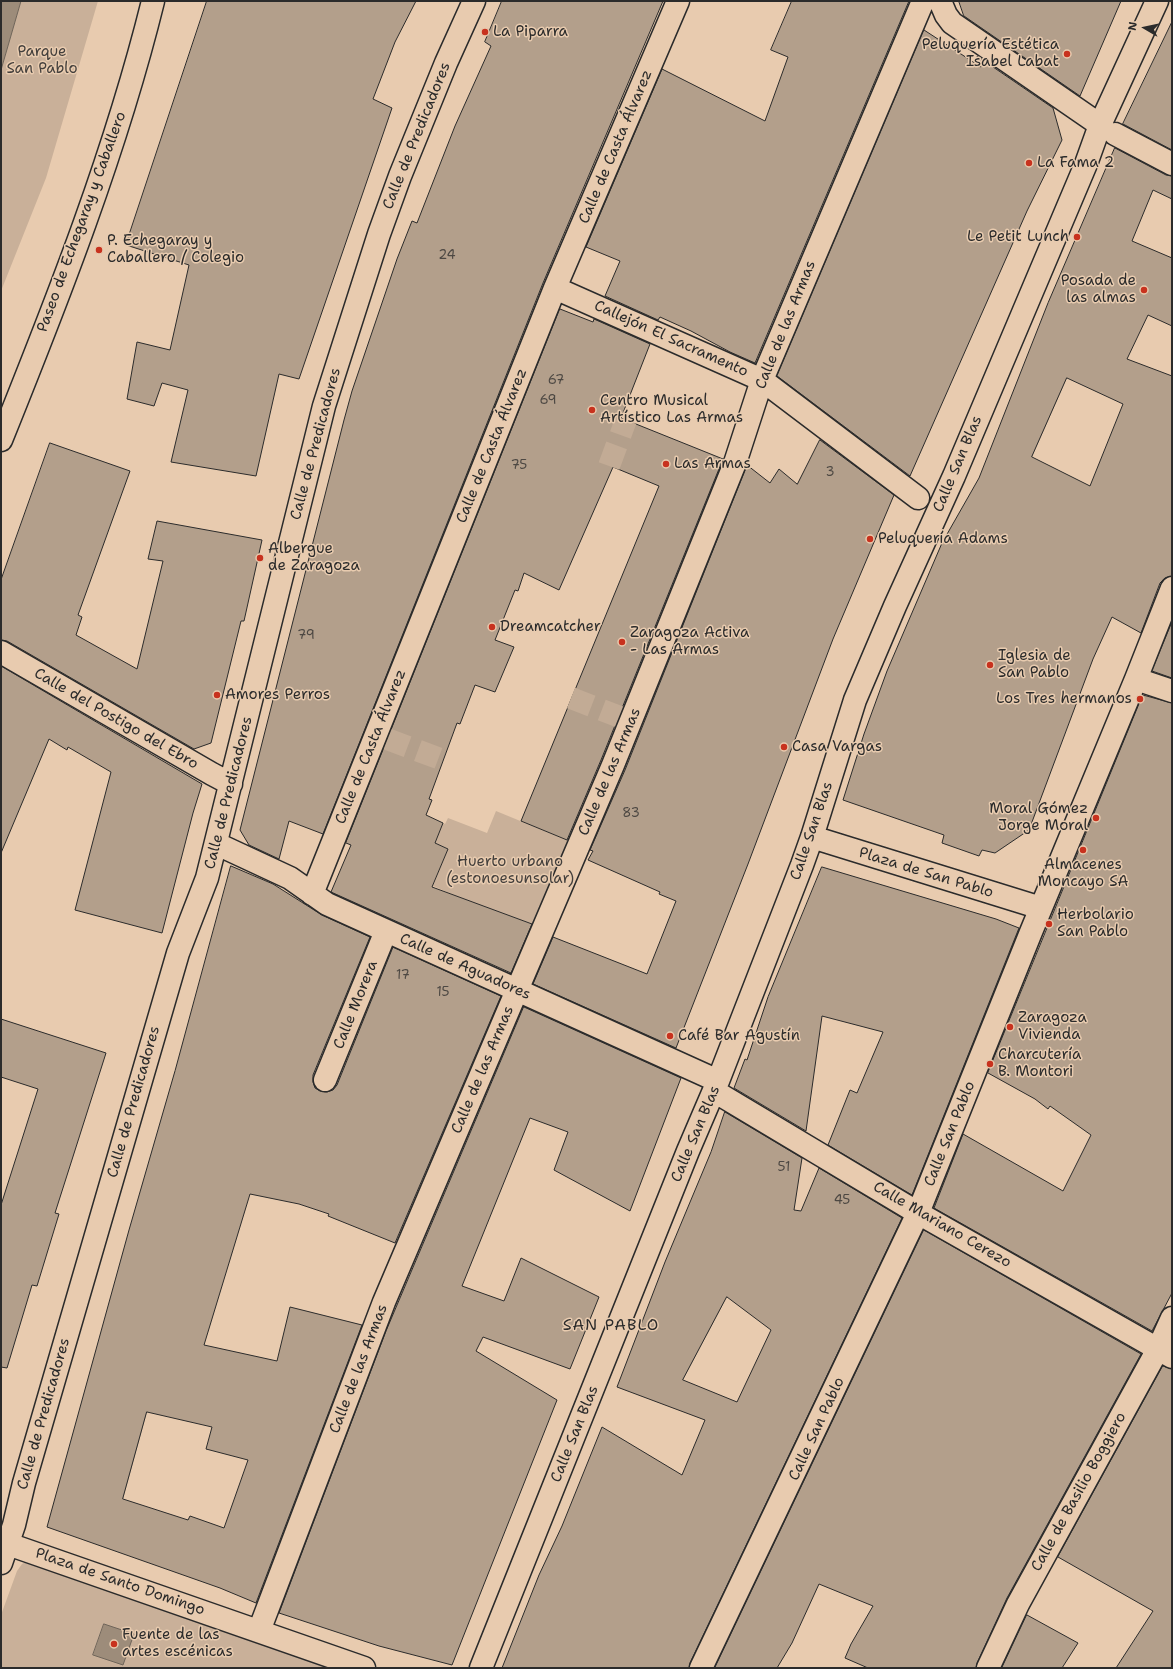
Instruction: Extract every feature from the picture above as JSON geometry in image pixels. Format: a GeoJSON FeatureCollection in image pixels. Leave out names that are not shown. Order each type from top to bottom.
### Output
{"type":"FeatureCollection","features":[{"type":"Feature","properties":{"kind":"street","name":"Paseo de Echegaray y Caballero"},"geometry":{"type":"LineString","coordinates":[[1,440],[73,256],[116,136],[153,1]]}},
{"type":"Feature","properties":{"kind":"street","name":"Calle de Predicadores"},"geometry":{"type":"LineString","coordinates":[[5,1553],[178,953],[207,878],[217,844],[324,406],[379,234],[400,176],[446,62],[474,1]]}},
{"type":"Feature","properties":{"kind":"street","name":"Calle de Casta Álvarez"},"geometry":{"type":"LineString","coordinates":[[312,894],[381,737],[555,288],[678,1]]}},
{"type":"Feature","properties":{"kind":"street","name":"Calle de las Armas"},"geometry":{"type":"LineString","coordinates":[[260,1631],[384,1302],[614,765],[625,719],[735,463],[762,380],[923,1]]}},
{"type":"Feature","properties":{"kind":"street"},"geometry":{"type":"LineString","coordinates":[[940,1],[946,15],[952,23],[1108,130],[1172,164]]}},
{"type":"Feature","properties":{"kind":"street","name":"Calle San Blas"},"geometry":{"type":"LineString","coordinates":[[481,1668],[685,1159],[716,1086],[812,837],[855,700],[895,606],[954,476],[1086,164],[1108,130],[1157,1]]}},
{"type":"Feature","properties":{"kind":"street","name":"Callejón El Sacramento"},"geometry":{"type":"LineString","coordinates":[[555,288],[762,380],[918,498]]}},
{"type":"Feature","properties":{"kind":"street","name":"Calle San Pablo"},"geometry":{"type":"LineString","coordinates":[[701,1668],[918,1213],[1040,908],[1136,679],[1172,588]]}},
{"type":"Feature","properties":{"kind":"street","name":"Calle del Postigo del Ebro"},"geometry":{"type":"LineString","coordinates":[[1,652],[231,784]]}},
{"type":"Feature","properties":{"kind":"street"},"geometry":{"type":"LineString","coordinates":[[1136,679],[1172,691]]}},
{"type":"Feature","properties":{"kind":"street","name":"Plaza de San Pablo"},"geometry":{"type":"LineString","coordinates":[[812,837],[1040,908]]}},
{"type":"Feature","properties":{"kind":"street","name":"Calle de Aguadores"},"geometry":{"type":"LineString","coordinates":[[217,844],[290,878],[327,904],[517,990],[716,1086]]}},
{"type":"Feature","properties":{"kind":"street","name":"Calle Morera"},"geometry":{"type":"LineString","coordinates":[[325,1080],[386,931]]}},
{"type":"Feature","properties":{"kind":"street","name":"Calle Mariano Cerezo"},"geometry":{"type":"LineString","coordinates":[[716,1086],[918,1213],[1165,1353]]}},
{"type":"Feature","properties":{"kind":"street","name":"Calle de Basilio Boggiero"},"geometry":{"type":"LineString","coordinates":[[988,1668],[1018,1604],[1165,1353],[1172,1318]]}},
{"type":"Feature","properties":{"kind":"street","name":"Plaza de Santo Domingo"},"geometry":{"type":"LineString","coordinates":[[5,1553],[260,1631],[364,1668]]}},
{"type":"Feature","properties":{"kind":"green space","name":"Parque San Pablo"},"geometry":{"type":"Polygon","coordinates":[[[21,1],[98,1],[46,178],[1,291],[1,70],[21,1]]]}},
{"type":"Feature","properties":{"kind":"green space","name":"Huerto urbano (estonoesunsolar)"},"geometry":{"type":"Polygon","coordinates":[[[496,811],[569,841],[535,925],[433,886],[448,849],[435,843],[443,823],[445,824],[448,818],[487,833],[496,811]]]}},
{"type":"Feature","properties":{"kind":"green space"},"geometry":{"type":"Polygon","coordinates":[[[27,1561],[337,1668],[1,1668],[1,1615],[17,1571],[22,1564],[27,1561]]]}},
{"type":"Feature","properties":{"kind":"shaded area"},"geometry":{"type":"Polygon","coordinates":[[[1,1],[21,1],[1,70],[1,1]]]}},
{"type":"Feature","properties":{"kind":"shaded area","name":"Fuente de las artes escénicas"},"geometry":{"type":"Polygon","coordinates":[[[104,1624],[134,1634],[123,1665],[93,1655],[104,1624]]]}},
{"type":"Feature","properties":{"kind":"building"},"geometry":{"type":"Polygon","coordinates":[[[207,1],[416,1],[395,42],[373,99],[392,108],[299,379],[279,374],[256,476],[171,462],[188,390],[162,383],[154,406],[127,399],[137,342],[170,350],[189,265],[126,245],[207,1]]]}},
{"type":"Feature","properties":{"kind":"building"},"geometry":{"type":"Polygon","coordinates":[[[502,1],[663,1],[543,283],[323,834],[289,821],[279,859],[249,845],[240,830],[344,420],[352,391],[397,259],[412,221],[417,223],[455,126],[491,46],[485,42],[502,1]]]}},
{"type":"Feature","properties":{"kind":"building"},"geometry":{"type":"Polygon","coordinates":[[[792,1],[909,1],[755,363],[660,317],[658,320],[605,296],[620,261],[586,247],[662,69],[765,121],[788,57],[771,50],[792,1]]]}},
{"type":"Feature","properties":{"kind":"building"},"geometry":{"type":"Polygon","coordinates":[[[959,1],[1121,1],[1080,96],[964,16],[959,1]]]}},
{"type":"Feature","properties":{"kind":"building"},"geometry":{"type":"Polygon","coordinates":[[[1172,22],[1172,150],[1123,124],[1172,22]]]}},
{"type":"Feature","properties":{"kind":"building"},"geometry":{"type":"Polygon","coordinates":[[[924,30],[981,67],[977,56],[1053,108],[1062,140],[1027,211],[910,476],[777,376],[924,30]]]}},
{"type":"Feature","properties":{"kind":"building"},"geometry":{"type":"Polygon","coordinates":[[[1115,148],[1166,175],[1172,176],[1172,199],[1153,190],[1132,241],[1172,258],[1172,326],[1148,315],[1127,359],[1172,376],[1172,576],[1165,578],[1160,583],[1141,633],[1112,617],[1093,659],[1029,830],[995,853],[982,850],[979,856],[942,843],[944,835],[843,800],[864,734],[887,671],[942,543],[979,478],[1048,303],[1115,148]],[[1067,378],[1032,457],[1090,486],[1123,404],[1067,378]]]}},
{"type":"Feature","properties":{"kind":"building"},"geometry":{"type":"Polygon","coordinates":[[[560,309],[593,322],[594,319],[650,344],[621,418],[723,459],[567,840],[521,821],[659,486],[613,467],[559,590],[524,573],[518,591],[515,590],[495,640],[514,647],[495,692],[475,685],[460,724],[457,723],[429,799],[432,800],[426,815],[443,823],[435,843],[448,849],[432,887],[532,924],[511,973],[331,892],[351,845],[346,843],[560,309]]]}},
{"type":"Feature","properties":{"kind":"building"},"geometry":{"type":"Polygon","coordinates":[[[820,440],[894,495],[833,639],[748,864],[676,1048],[533,984],[553,937],[647,974],[676,901],[659,894],[660,892],[588,860],[593,851],[590,850],[625,770],[747,465],[770,483],[779,469],[797,484],[820,440]]]}},
{"type":"Feature","properties":{"kind":"building"},"geometry":{"type":"Polygon","coordinates":[[[50,443],[130,471],[78,615],[82,617],[76,635],[137,669],[163,561],[148,559],[157,521],[262,540],[244,621],[241,621],[211,743],[194,749],[7,641],[1,640],[1,580],[50,443]]]}},
{"type":"Feature","properties":{"kind":"building"},"geometry":{"type":"Polygon","coordinates":[[[1172,622],[1172,678],[1152,671],[1172,622]]]}},
{"type":"Feature","properties":{"kind":"building"},"geometry":{"type":"Polygon","coordinates":[[[1,666],[202,784],[162,933],[75,910],[111,772],[68,747],[67,750],[49,739],[1,853],[1,666]]]}},
{"type":"Feature","properties":{"kind":"building"},"geometry":{"type":"Polygon","coordinates":[[[1143,695],[1172,703],[1172,1293],[1152,1331],[934,1208],[963,1134],[1063,1191],[1091,1135],[1050,1106],[1048,1109],[1035,1099],[988,1073],[1143,695]]]}},
{"type":"Feature","properties":{"kind":"building"},"geometry":{"type":"Polygon","coordinates":[[[231,866],[273,884],[322,915],[370,937],[313,1075],[315,1088],[320,1091],[327,1092],[333,1090],[337,1085],[393,947],[501,996],[395,1243],[328,1216],[329,1214],[299,1204],[250,1194],[204,1345],[277,1361],[290,1307],[362,1325],[256,1603],[220,1588],[47,1527],[129,1230],[175,1071],[231,866]],[[147,1412],[123,1499],[188,1520],[190,1516],[224,1528],[248,1460],[206,1449],[212,1427],[147,1412]]]}},
{"type":"Feature","properties":{"kind":"building"},"geometry":{"type":"Polygon","coordinates":[[[822,867],[996,919],[1019,928],[912,1195],[828,1145],[850,1090],[857,1093],[883,1032],[822,1016],[806,1131],[734,1088],[745,1059],[747,1060],[768,997],[822,867]]]}},
{"type":"Feature","properties":{"kind":"building"},"geometry":{"type":"Polygon","coordinates":[[[524,1007],[681,1078],[630,1211],[554,1170],[568,1132],[530,1118],[462,1286],[504,1301],[521,1258],[599,1297],[570,1369],[483,1337],[476,1351],[557,1400],[452,1665],[379,1646],[279,1613],[386,1331],[524,1007]]]}},
{"type":"Feature","properties":{"kind":"building"},"geometry":{"type":"Polygon","coordinates":[[[1,1019],[106,1053],[55,1213],[59,1214],[37,1286],[32,1285],[7,1368],[1,1367],[1,1205],[38,1089],[1,1077],[1,1019]]]}},
{"type":"Feature","properties":{"kind":"building"},"geometry":{"type":"Polygon","coordinates":[[[725,1112],[802,1158],[794,1210],[801,1211],[819,1168],[902,1218],[690,1663],[689,1668],[502,1668],[539,1575],[562,1526],[602,1427],[682,1475],[705,1420],[617,1387],[665,1262],[711,1152],[725,1112]],[[727,1297],[683,1380],[737,1402],[771,1330],[727,1297]]]}},
{"type":"Feature","properties":{"kind":"building"},"geometry":{"type":"Polygon","coordinates":[[[924,1230],[1141,1354],[1007,1598],[976,1668],[868,1668],[845,1658],[851,1644],[873,1606],[819,1584],[792,1643],[777,1668],[715,1668],[924,1230]]]}},
{"type":"Feature","properties":{"kind":"building"},"geometry":{"type":"Polygon","coordinates":[[[1163,1366],[1172,1369],[1172,1668],[1116,1668],[1153,1611],[1058,1557],[1163,1366]]]}},
{"type":"Feature","properties":{"kind":"building"},"geometry":{"type":"Polygon","coordinates":[[[1027,1615],[1078,1643],[1062,1668],[1002,1668],[1027,1615]]]}},
{"type":"Feature","properties":{"kind":"tunnel"},"geometry":{"type":"LineString","coordinates":[[609,466],[626,420]]}},
{"type":"Feature","properties":{"kind":"tunnel"},"geometry":{"type":"LineString","coordinates":[[571,698],[620,717]]}},
{"type":"Feature","properties":{"kind":"tunnel"},"geometry":{"type":"LineString","coordinates":[[387,739],[443,760]]}},
{"type":"Feature","properties":{"kind":"place","name":"La Piparra"},"geometry":{"type":"Point","coordinates":[485,32]}},
{"type":"Feature","properties":{"kind":"place","name":"Peluquería Estética Isabel Labat"},"geometry":{"type":"Point","coordinates":[1067,54]}},
{"type":"Feature","properties":{"kind":"place","name":"La Fama 2"},"geometry":{"type":"Point","coordinates":[1029,163]}},
{"type":"Feature","properties":{"kind":"place","name":"Le Petit Lunch"},"geometry":{"type":"Point","coordinates":[1077,237]}},
{"type":"Feature","properties":{"kind":"place","name":"P. Echegaray y Caballero / Colegio"},"geometry":{"type":"Point","coordinates":[99,250]}},
{"type":"Feature","properties":{"kind":"place","name":"Posada de las almas"},"geometry":{"type":"Point","coordinates":[1144,290]}},
{"type":"Feature","properties":{"kind":"place","name":"Centro Musical Artístico Las Armas"},"geometry":{"type":"Point","coordinates":[592,410]}},
{"type":"Feature","properties":{"kind":"place","name":"Las Armas"},"geometry":{"type":"Point","coordinates":[666,464]}},
{"type":"Feature","properties":{"kind":"place","name":"Peluquería Adams"},"geometry":{"type":"Point","coordinates":[870,539]}},
{"type":"Feature","properties":{"kind":"place","name":"Albergue de Zaragoza"},"geometry":{"type":"Point","coordinates":[260,558]}},
{"type":"Feature","properties":{"kind":"place","name":"Dreamcatcher"},"geometry":{"type":"Point","coordinates":[492,627]}},
{"type":"Feature","properties":{"kind":"place","name":"Zaragoza Activa - Las Armas"},"geometry":{"type":"Point","coordinates":[622,642]}},
{"type":"Feature","properties":{"kind":"place","name":"Iglesia de San Pablo"},"geometry":{"type":"Point","coordinates":[990,665]}},
{"type":"Feature","properties":{"kind":"place","name":"Amores Perros"},"geometry":{"type":"Point","coordinates":[217,695]}},
{"type":"Feature","properties":{"kind":"place","name":"Los Tres hermanos"},"geometry":{"type":"Point","coordinates":[1140,699]}},
{"type":"Feature","properties":{"kind":"place","name":"Casa Vargas"},"geometry":{"type":"Point","coordinates":[784,747]}},
{"type":"Feature","properties":{"kind":"place","name":"Moral Gómez Jorge Moral"},"geometry":{"type":"Point","coordinates":[1096,818]}},
{"type":"Feature","properties":{"kind":"place","name":"Almacenes Moncayo SA"},"geometry":{"type":"Point","coordinates":[1083,850]}},
{"type":"Feature","properties":{"kind":"place","name":"Herbolario San Pablo"},"geometry":{"type":"Point","coordinates":[1049,924]}},
{"type":"Feature","properties":{"kind":"place","name":"Zaragoza Vivienda"},"geometry":{"type":"Point","coordinates":[1010,1027]}},
{"type":"Feature","properties":{"kind":"place","name":"Café Bar Agustín"},"geometry":{"type":"Point","coordinates":[670,1036]}},
{"type":"Feature","properties":{"kind":"place","name":"Charcutería B. Montori"},"geometry":{"type":"Point","coordinates":[990,1064]}},
{"type":"Feature","properties":{"kind":"place","name":"Fuente de las artes escénicas"},"geometry":{"type":"Point","coordinates":[114,1644]}},
{"type":"Feature","properties":{"kind":"district","name":"SAN PABLO"},"geometry":{"type":"Point","coordinates":[611,1326]}}]}
